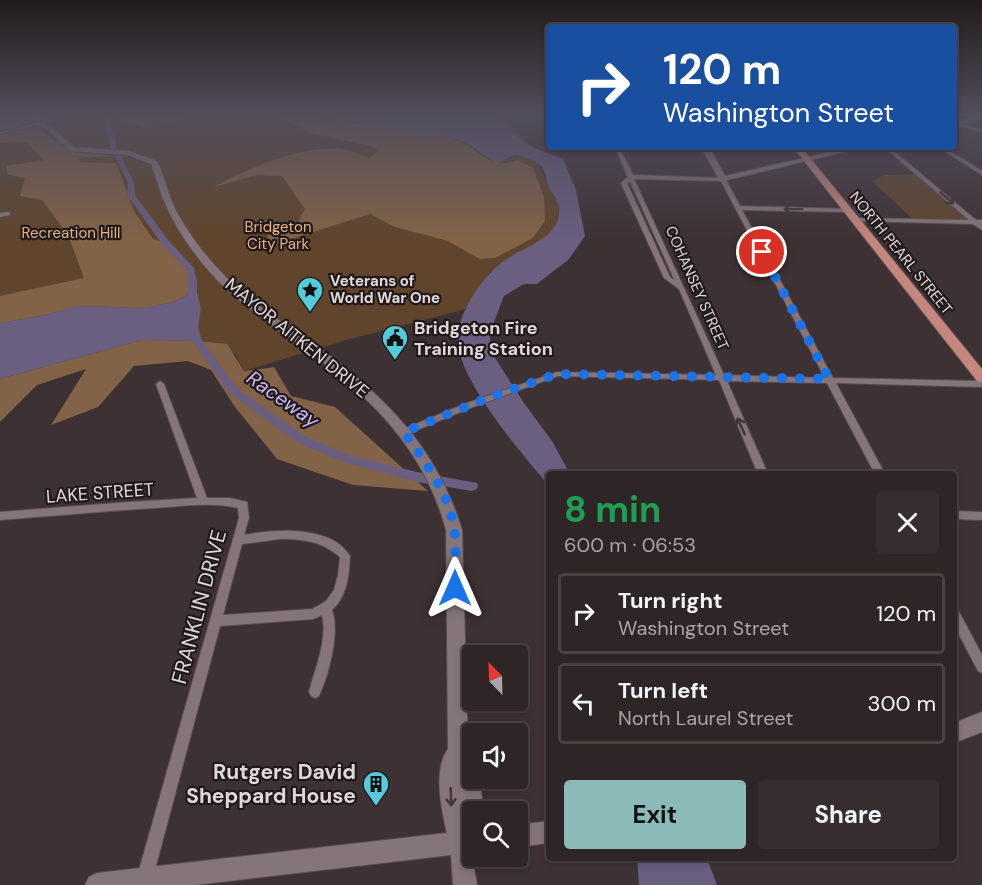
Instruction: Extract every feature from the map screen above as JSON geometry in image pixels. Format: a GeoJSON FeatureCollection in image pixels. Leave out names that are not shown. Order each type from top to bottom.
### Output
{"type":"FeatureCollection","features":[{"type":"Feature","properties":{"kind":"main road","name":"NORTH PEARL STREET"},"geometry":{"type":"LineString","coordinates":[[805,156],[982,378]]}},
{"type":"Feature","properties":{"kind":"street","name":"MAYOR AITKEN DRIVE"},"geometry":{"type":"LineString","coordinates":[[137,156],[154,163],[173,211],[190,239],[221,278],[258,312],[352,379],[404,432],[439,486],[449,508],[454,530],[458,752],[450,764],[452,810],[462,831]]}},
{"type":"Feature","properties":{"kind":"street","name":"COHANSEY STREET"},"geometry":{"type":"LineString","coordinates":[[621,156],[722,377],[762,471]]}},
{"type":"Feature","properties":{"kind":"street"},"geometry":{"type":"LineString","coordinates":[[710,156],[878,471]]}},
{"type":"Feature","properties":{"kind":"street"},"geometry":{"type":"LineString","coordinates":[[631,177],[723,179],[823,156]]}},
{"type":"Feature","properties":{"kind":"street"},"geometry":{"type":"LineString","coordinates":[[897,156],[982,228]]}},
{"type":"Feature","properties":{"kind":"street"},"geometry":{"type":"LineString","coordinates":[[956,156],[981,171]]}},
{"type":"Feature","properties":{"kind":"street"},"geometry":{"type":"LineString","coordinates":[[738,208],[848,210]]}},
{"type":"Feature","properties":{"kind":"street"},"geometry":{"type":"LineString","coordinates":[[0,215],[8,214]]}},
{"type":"Feature","properties":{"kind":"street"},"geometry":{"type":"LineString","coordinates":[[856,220],[982,222]]}},
{"type":"Feature","properties":{"kind":"street"},"geometry":{"type":"LineString","coordinates":[[404,432],[525,384],[548,376],[568,374],[982,384]]}},
{"type":"Feature","properties":{"kind":"street","name":"FRANKLIN DRIVE"},"geometry":{"type":"LineString","coordinates":[[144,879],[245,512],[241,503],[203,501],[160,384]]}},
{"type":"Feature","properties":{"kind":"street","name":"LAKE STREET"},"geometry":{"type":"LineString","coordinates":[[0,516],[203,501]]}},
{"type":"Feature","properties":{"kind":"street"},"geometry":{"type":"LineString","coordinates":[[957,515],[982,516]]}},
{"type":"Feature","properties":{"kind":"street"},"geometry":{"type":"LineString","coordinates":[[216,621],[313,614],[326,610],[336,600],[345,555],[339,548],[323,539],[295,536],[238,541]]}},
{"type":"Feature","properties":{"kind":"street"},"geometry":{"type":"LineString","coordinates":[[315,692],[329,631],[330,616],[326,610]]}},
{"type":"Feature","properties":{"kind":"street"},"geometry":{"type":"LineString","coordinates":[[957,620],[982,667]]}},
{"type":"Feature","properties":{"kind":"street"},"geometry":{"type":"LineString","coordinates":[[957,732],[982,722]]}},
{"type":"Feature","properties":{"kind":"street","name":"MAYOR AITKEN DRIVE"},"geometry":{"type":"LineString","coordinates":[[458,752],[467,764],[472,801]]}},
{"type":"Feature","properties":{"kind":"street"},"geometry":{"type":"LineString","coordinates":[[528,835],[546,832]]}},
{"type":"Feature","properties":{"kind":"street"},"geometry":{"type":"LineString","coordinates":[[97,885],[144,879],[168,881],[462,843]]}},
{"type":"Feature","properties":{"kind":"street"},"geometry":{"type":"LineString","coordinates":[[465,885],[466,867]]}},
{"type":"Feature","properties":{"kind":"green space","name":"Bridgeton City Park"},"geometry":{"type":"Polygon","coordinates":[[[0,156],[534,156],[559,206],[558,219],[544,239],[498,266],[489,274],[466,309],[350,339],[244,371],[235,354],[44,368],[0,379],[0,156]]]}},
{"type":"Feature","properties":{"kind":"green space","name":"Recreation Hill"},"geometry":{"type":"Polygon","coordinates":[[[41,156],[111,156],[79,158],[80,162],[116,163],[134,211],[153,239],[165,242],[190,268],[193,281],[192,293],[173,302],[145,308],[79,306],[46,315],[0,323],[0,296],[84,278],[68,235],[42,200],[20,196],[25,178],[8,175],[6,166],[44,160],[41,156]]]}},
{"type":"Feature","properties":{"kind":"green space"},"geometry":{"type":"Polygon","coordinates":[[[285,156],[483,156],[500,163],[517,160],[533,168],[544,197],[545,221],[533,238],[495,258],[480,259],[448,241],[395,227],[370,214],[275,244],[266,236],[296,225],[305,209],[282,176],[256,175],[214,187],[244,172],[285,156]]]}},
{"type":"Feature","properties":{"kind":"green space"},"geometry":{"type":"Polygon","coordinates":[[[919,174],[974,222],[915,221],[872,181],[884,175],[919,174]]]}},
{"type":"Feature","properties":{"kind":"green space"},"geometry":{"type":"Polygon","coordinates":[[[142,340],[227,344],[244,371],[274,367],[291,396],[335,407],[428,491],[353,485],[277,459],[235,407],[211,370],[188,361],[134,366],[98,407],[51,425],[86,369],[37,385],[0,422],[0,379],[142,340]]]}},
{"type":"Feature","properties":{"kind":"shaded area"},"geometry":{"type":"Polygon","coordinates":[[[486,156],[512,156],[496,164],[486,156]]]}},
{"type":"Feature","properties":{"kind":"shaded area"},"geometry":{"type":"Polygon","coordinates":[[[520,156],[556,156],[563,159],[576,190],[585,236],[569,259],[537,284],[524,284],[504,296],[491,330],[490,339],[495,358],[552,441],[568,471],[546,471],[546,482],[507,435],[477,390],[465,369],[459,349],[458,332],[468,304],[494,269],[509,257],[547,235],[558,218],[559,206],[548,186],[545,173],[538,163],[520,156]]]}},
{"type":"Feature","properties":{"kind":"shaded area"},"geometry":{"type":"Polygon","coordinates":[[[192,293],[197,341],[142,340],[0,379],[0,323],[46,315],[78,306],[145,308],[173,302],[192,293]]]}},
{"type":"Feature","properties":{"kind":"shaded area"},"geometry":{"type":"Polygon","coordinates":[[[637,861],[708,861],[717,885],[639,885],[637,861]]]}},
{"type":"Feature","properties":{"kind":"waterway","name":"Raceway"},"geometry":{"type":"LineString","coordinates":[[118,156],[131,183],[131,195],[165,242],[190,268],[196,308],[193,327],[197,341],[234,391],[300,439],[345,458],[417,477],[472,486]]}},
{"type":"Feature","properties":{"kind":"place","name":"Veterans of World War One"},"geometry":{"type":"Point","coordinates":[310,313]}},
{"type":"Feature","properties":{"kind":"place","name":"Bridgeton Fire Training Station"},"geometry":{"type":"Point","coordinates":[395,361]}},
{"type":"Feature","properties":{"kind":"place","name":"Rutgers David Sheppard House"},"geometry":{"type":"Point","coordinates":[376,807]}},
{"type":"Feature","properties":{"kind":"route"},"geometry":{"type":"LineString","coordinates":[[455,588],[454,530],[449,508],[428,467],[404,432],[488,398],[557,374],[829,379],[762,252]]}}]}
